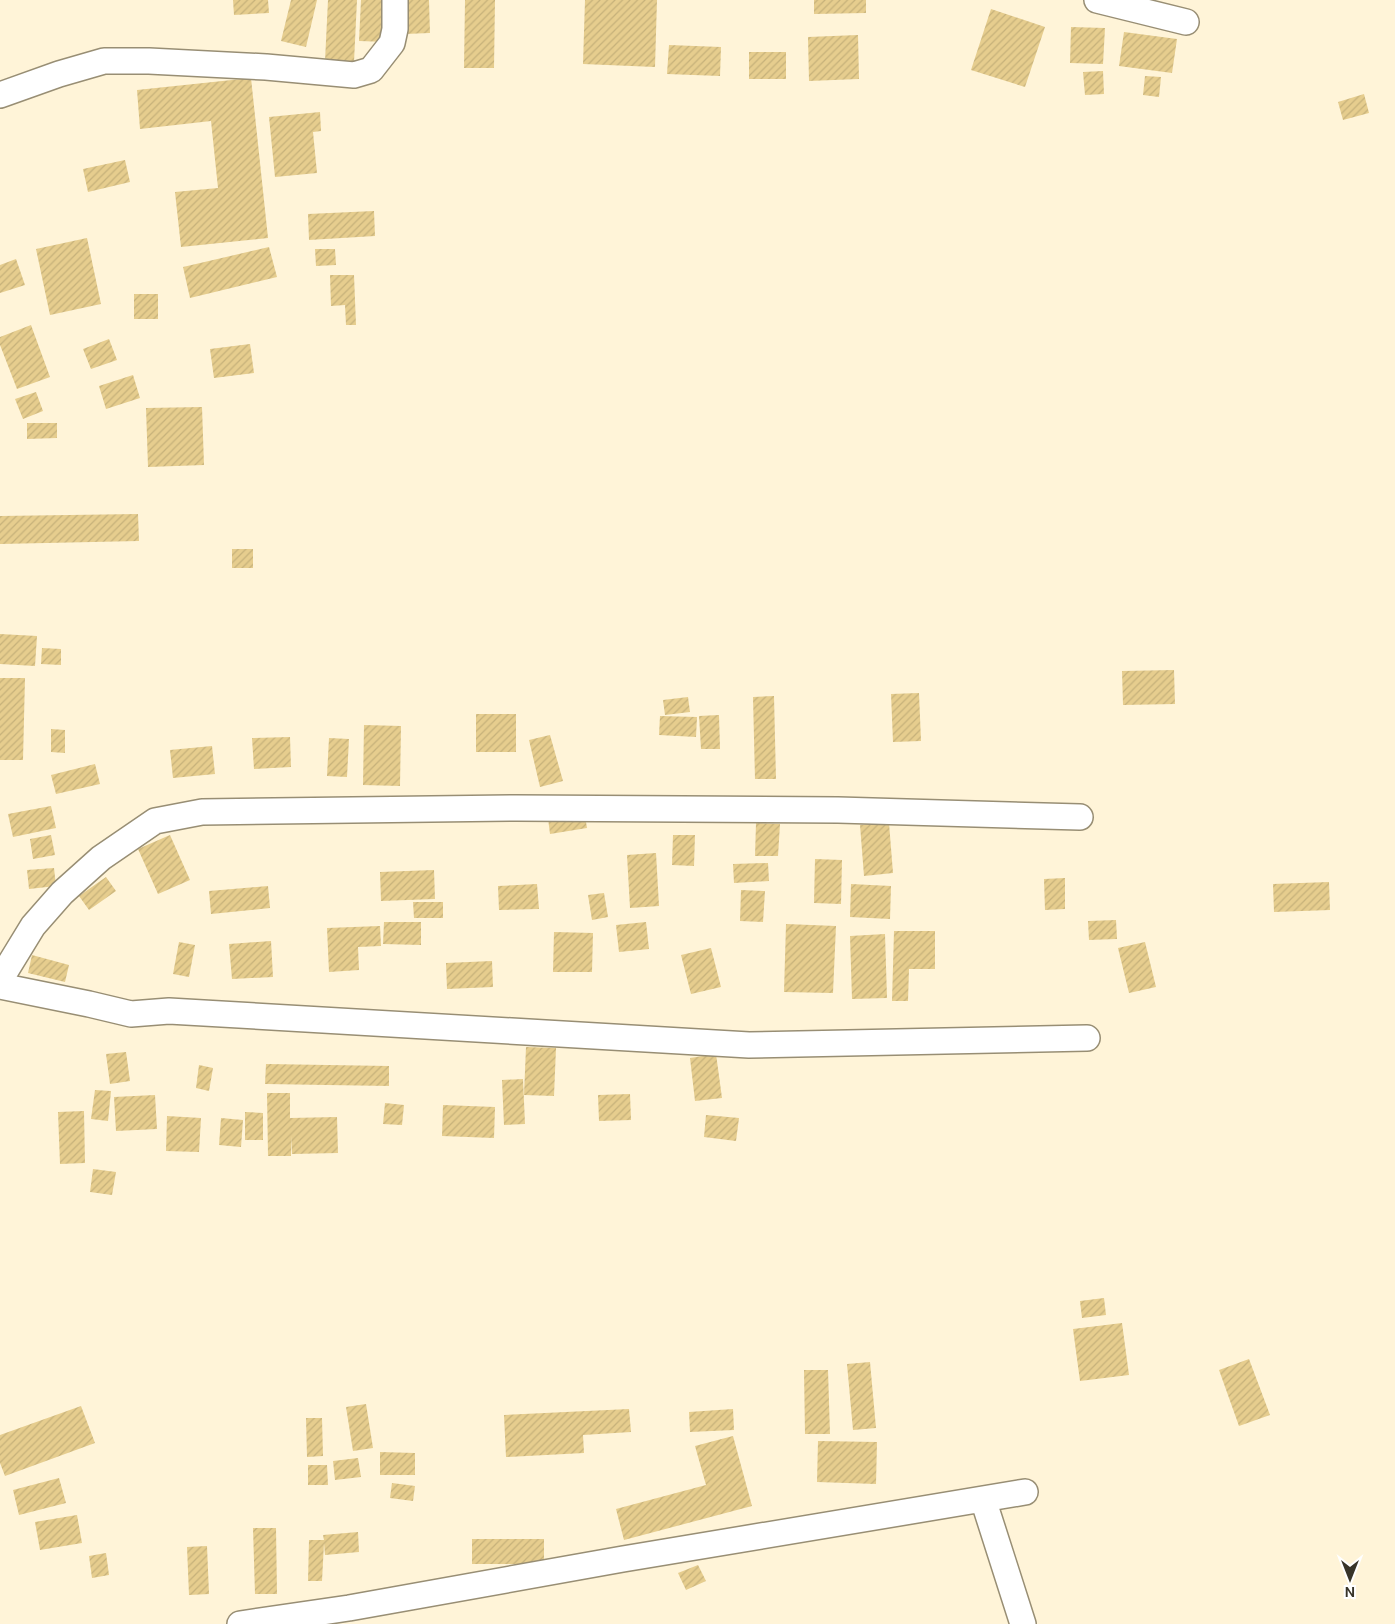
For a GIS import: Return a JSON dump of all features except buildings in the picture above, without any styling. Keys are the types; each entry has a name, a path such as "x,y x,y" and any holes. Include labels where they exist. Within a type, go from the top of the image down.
{"street":[{"path":"0,95 59,74 104,61 159,61 266,67 354,75 371,70 392,43 395,29 395,0"},
{"path":"1097,0 1186,22"},
{"path":"0,980 33,926 62,894 101,858 154,820 202,812 527,808 838,810 1080,817"},
{"path":"0,986 131,1014 169,1011 749,1045 1087,1038"},
{"path":"240,1624 349,1608 623,1559 1025,1492"},
{"path":"983,1499 1023,1624"}]}
